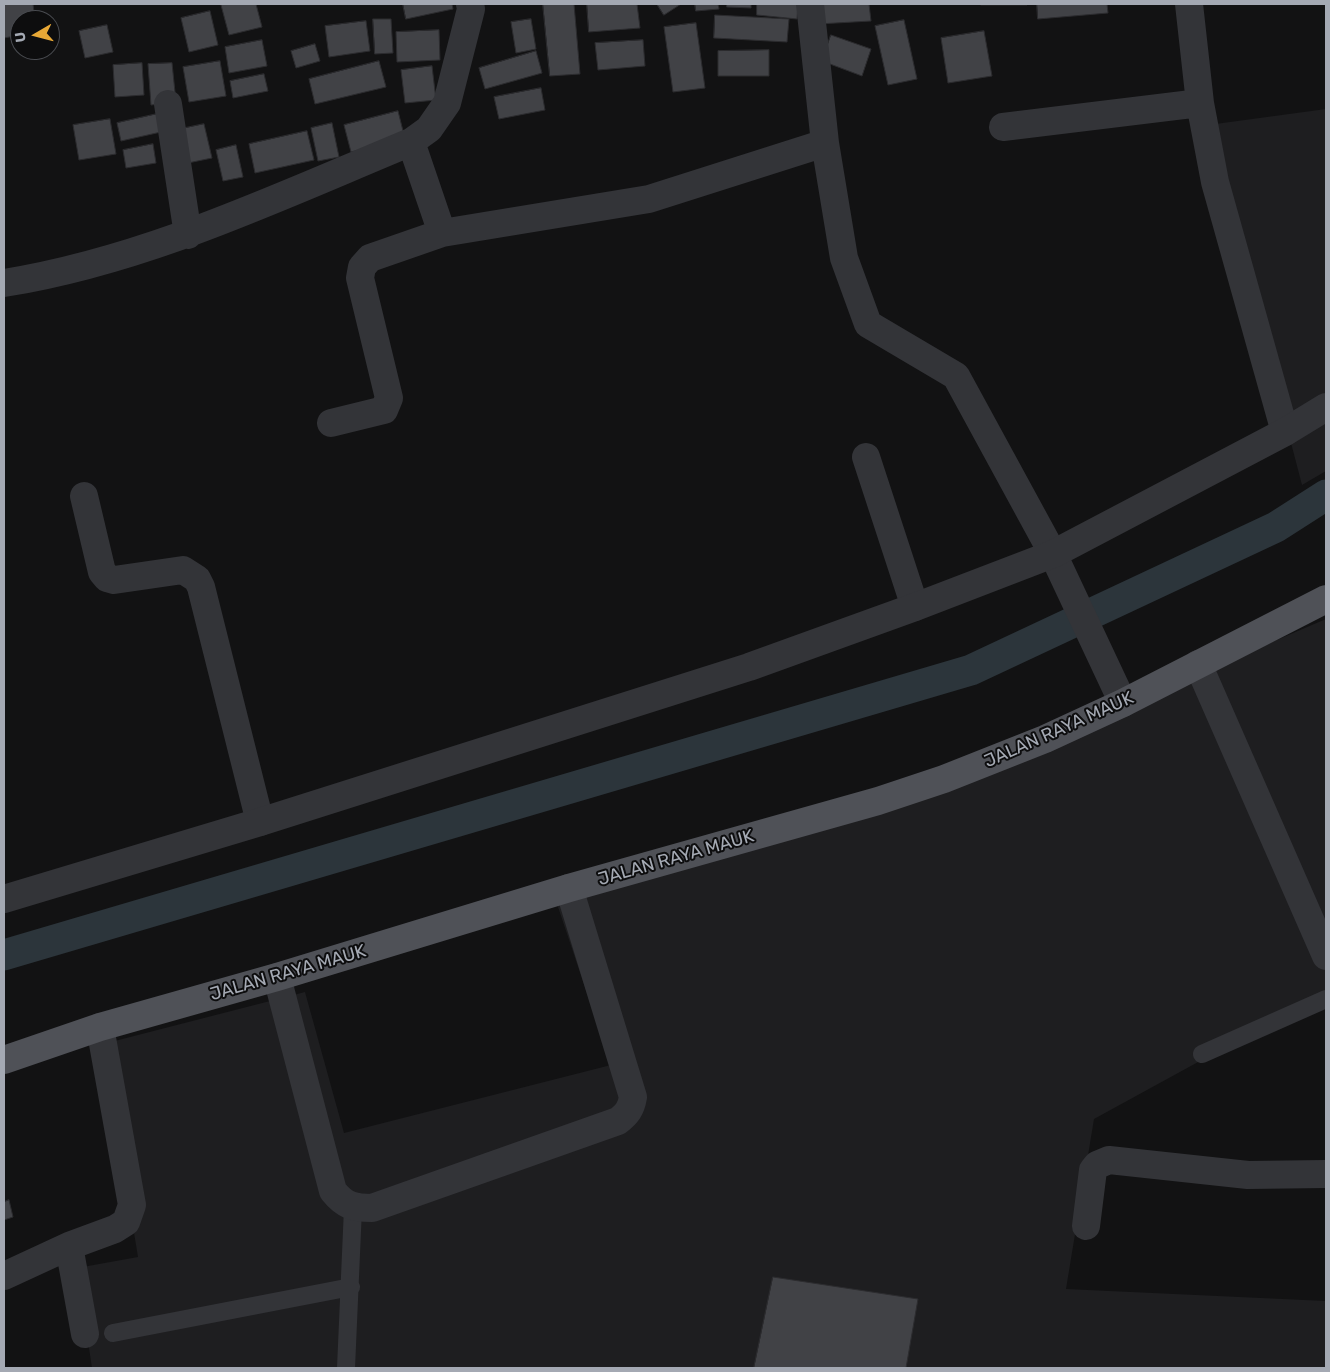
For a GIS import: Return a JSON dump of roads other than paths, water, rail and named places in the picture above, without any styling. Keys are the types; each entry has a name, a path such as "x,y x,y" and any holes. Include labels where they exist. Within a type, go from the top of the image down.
{"main road":[{"name":"JALAN RAYA MAUK","path":"4,1060 100,1027 277,977 569,888 878,801 944,780 1045,739 1118,692 1198,664 1326,599"}],"street":[{"path":"4,284 120,257 188,235 412,142 429,129 447,103 470,4"},
{"path":"810,4 825,143 844,258 868,324 956,376 1056,561 1118,692"},
{"path":"1189,4 1200,103 1215,182 1285,432"},
{"path":"1003,127 1200,103"},
{"path":"168,104 188,235"},
{"path":"412,142 442,233"},
{"path":"331,423 384,410 388,403 389,398 360,278 362,267 370,258 442,233 649,198 825,143"},
{"path":"4,899 260,822 749,667 915,608 1056,561 1326,407"},
{"path":"866,457 915,608"},
{"path":"84,496 102,572 107,578 114,580 183,570 197,579 201,588 260,822"},
{"path":"1198,664 1326,956"},
{"path":"277,977 333,1191 341,1201 352,1208 372,1208 618,1121 626,1115 633,1097 569,888"},
{"path":"4,1276 68,1246 115,1229 126,1222 132,1205 100,1027"},
{"path":"1086,1226 1093,1170 1097,1165 1108,1160 1248,1175 1326,1174"},
{"path":"68,1246 85,1334"}],"lane":[{"path":"1202,1054 1326,999"},
{"path":"346,1368 351,1288 352,1208"},
{"path":"113,1333 351,1288"}],"waterway":[{"path":"4,955 971,670 1276,527 1326,495"}]}
